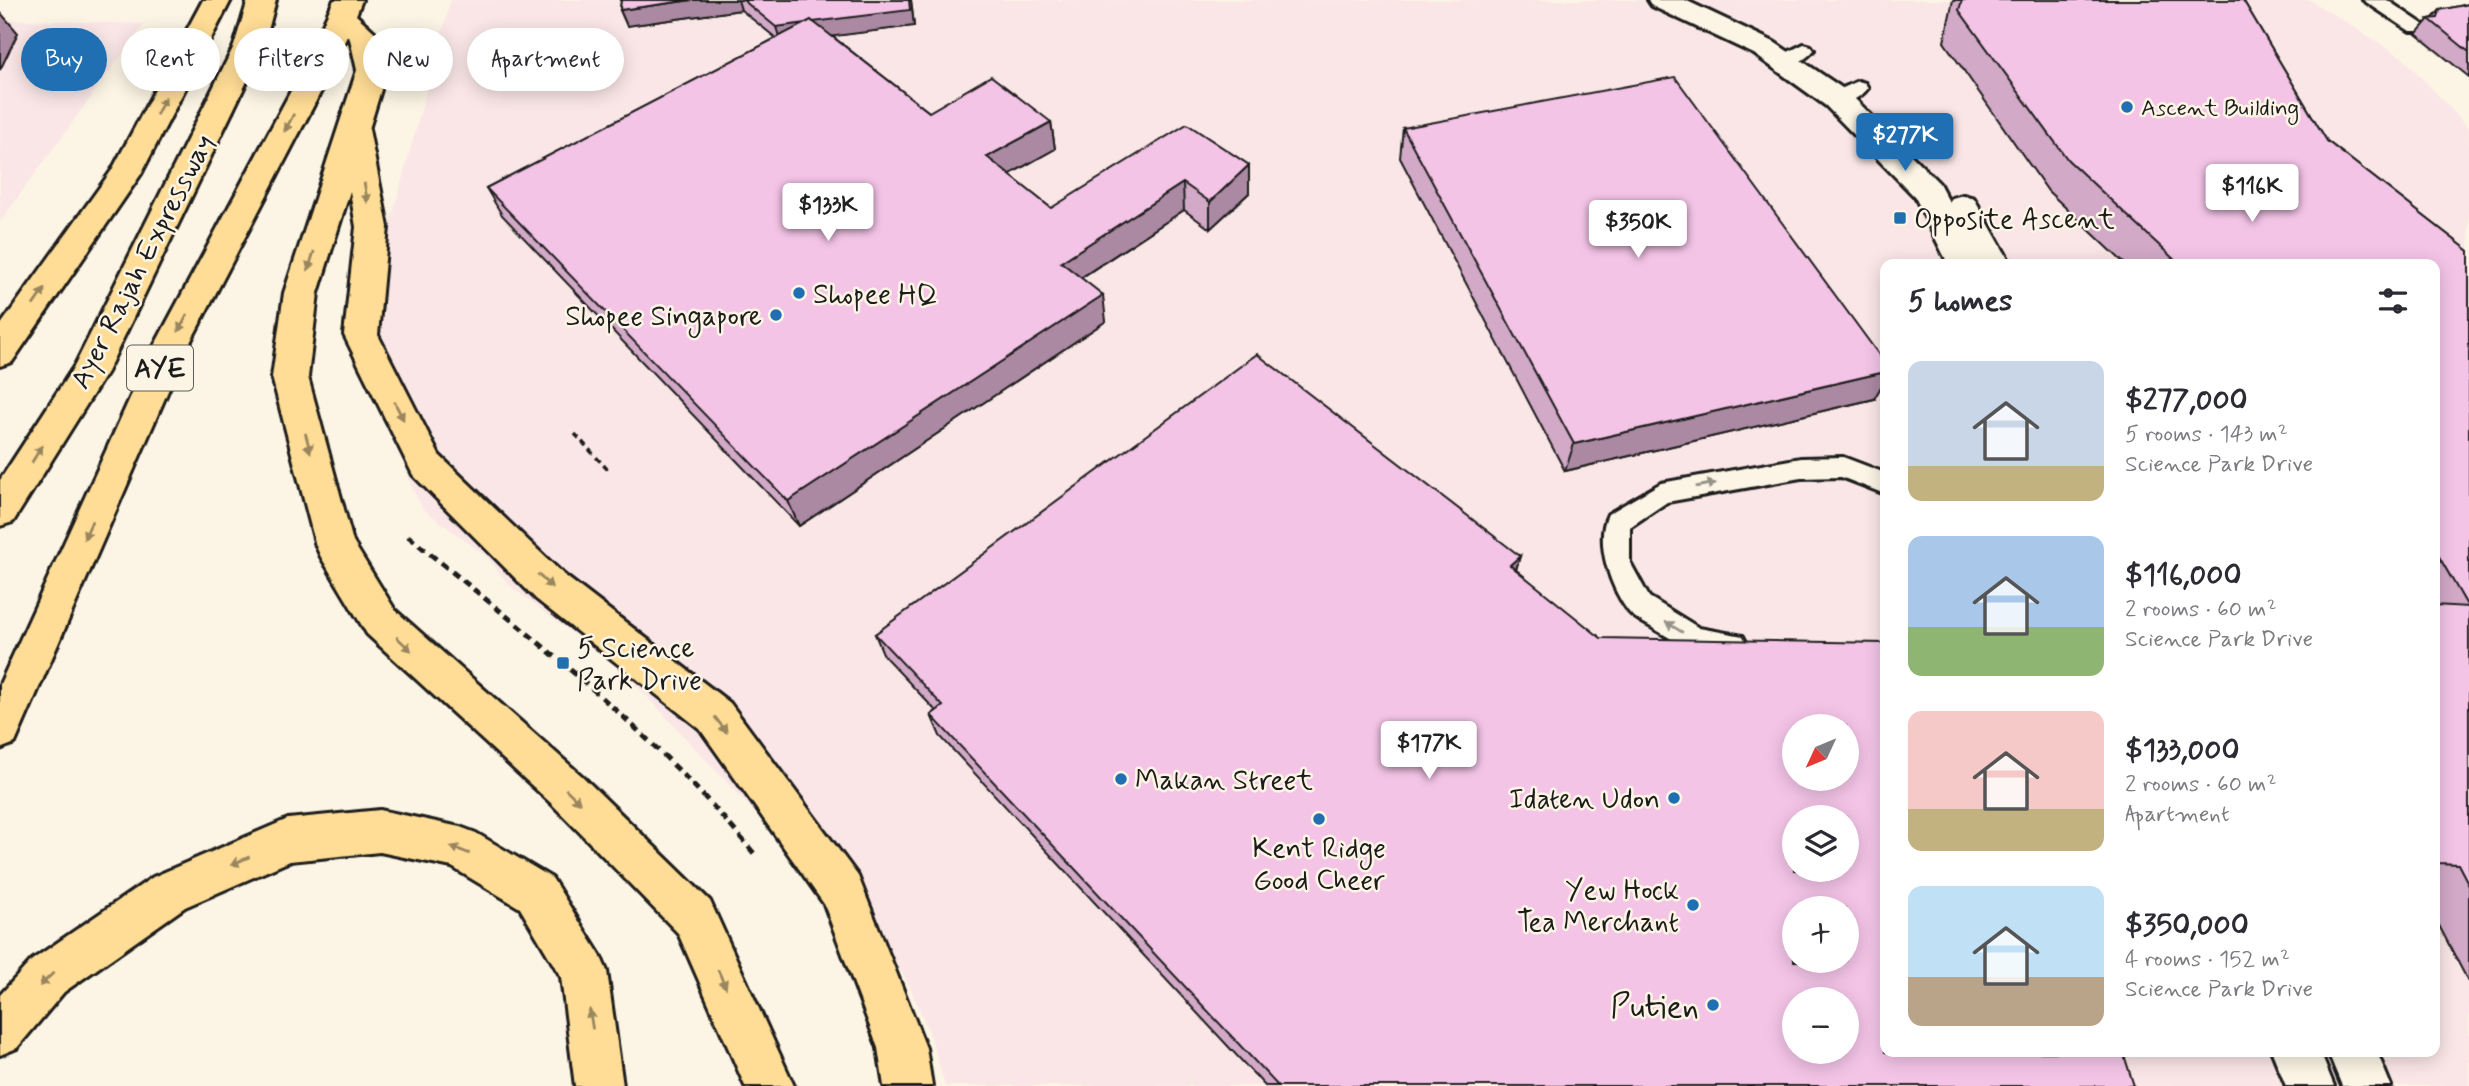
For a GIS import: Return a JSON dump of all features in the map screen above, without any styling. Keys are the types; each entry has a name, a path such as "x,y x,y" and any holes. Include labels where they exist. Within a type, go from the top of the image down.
{"highway":[{"path":"0,353 125,174 217,0"},
{"name":"Ayer Rajah Expressway","path":"0,512 89,372 249,46 262,0"},
{"path":"345,9 364,35 372,71 301,293 290,377 335,546 381,622 567,790 694,916 771,1086"},
{"name":"AYE","path":"0,730 167,354 316,74 345,9"},
{"path":"354,126 372,227 361,335 426,465 550,587 715,716 842,891 902,1048 908,1086"},
{"path":"0,1031 48,976 169,892 288,840 380,831 460,848 536,893 583,971 599,1086"}],"main road":[{"path":"1662,0 1795,55"},
{"path":"1710,0 1795,55 1907,135 1950,185 1992,259"},
{"path":"1847,93 1928,191 1962,259"},
{"path":"2298,1057 2311,1086"},
{"path":"2354,1057 2367,1086"}],"lane":[{"path":"2373,0 2417,27"},
{"path":"1755,646 1694,639 1639,605 1617,563 1617,522 1661,494 1801,468 1843,467 1880,482"}],"path":[{"path":"575,434 608,470"},
{"path":"408,536 617,706 724,813 762,864"}],"shaded area":[{"path":"451,0 2310,0 2402,57 2469,128 2469,1086 945,1086 930,1034 908,983 872,924 813,863 772,831 627,675 509,585 487,557 423,509 403,460 408,454 389,431 375,397 373,299 386,239 426,91 453,91 453,28 443,28"},
{"path":"0,19 144,24 141,28 121,28 121,56 107,75 107,28 21,28 21,91 95,91 0,222"}],"building":[{"path":"621,0 692,0 620,10"},
{"path":"743,0 909,0 910,10 813,22 811,20 776,27"},
{"name":"Ascent Building","path":"1962,0 2243,0 2327,141 2469,251 2469,885 2458,864 2440,863 2440,605 2468,607 2440,558 2440,259 2174,259 2068,160 1959,10"},
{"path":"2469,4 2469,52 2429,19 2438,18 2440,10"},
{"name":"Shopee HQ","path":"811,20 929,112 991,76 1051,122 987,157 1051,208 1187,124 1249,165 1210,202 1183,183 1061,262 1103,295 788,501 486,188"},
{"path":"1675,77 1880,356 1880,373 1574,444 1403,128"},
{"path":"1257,354 1520,556 1510,565 1601,638 1880,643 1880,1057 2125,1057 2134,1086 1278,1086 931,715 943,706 875,634"}],"place":[{"name":"Ascent Building","path":"2127,107"},
{"name":"Opposite Ascent","path":"1900,218"},
{"name":"Shopee HQ","path":"799,293"},
{"name":"Shopee Singapore","path":"776,315"},
{"name":"5 Science Park Drive","path":"563,663"},
{"name":"Makan Street","path":"1121,779"},
{"name":"Idaten Udon","path":"1674,798"},
{"name":"Kent Ridge Good Cheer","path":"1319,819"},
{"name":"Yew Hock Tea Merchant","path":"1693,905"},
{"name":"Putien","path":"1713,1005"}]}
